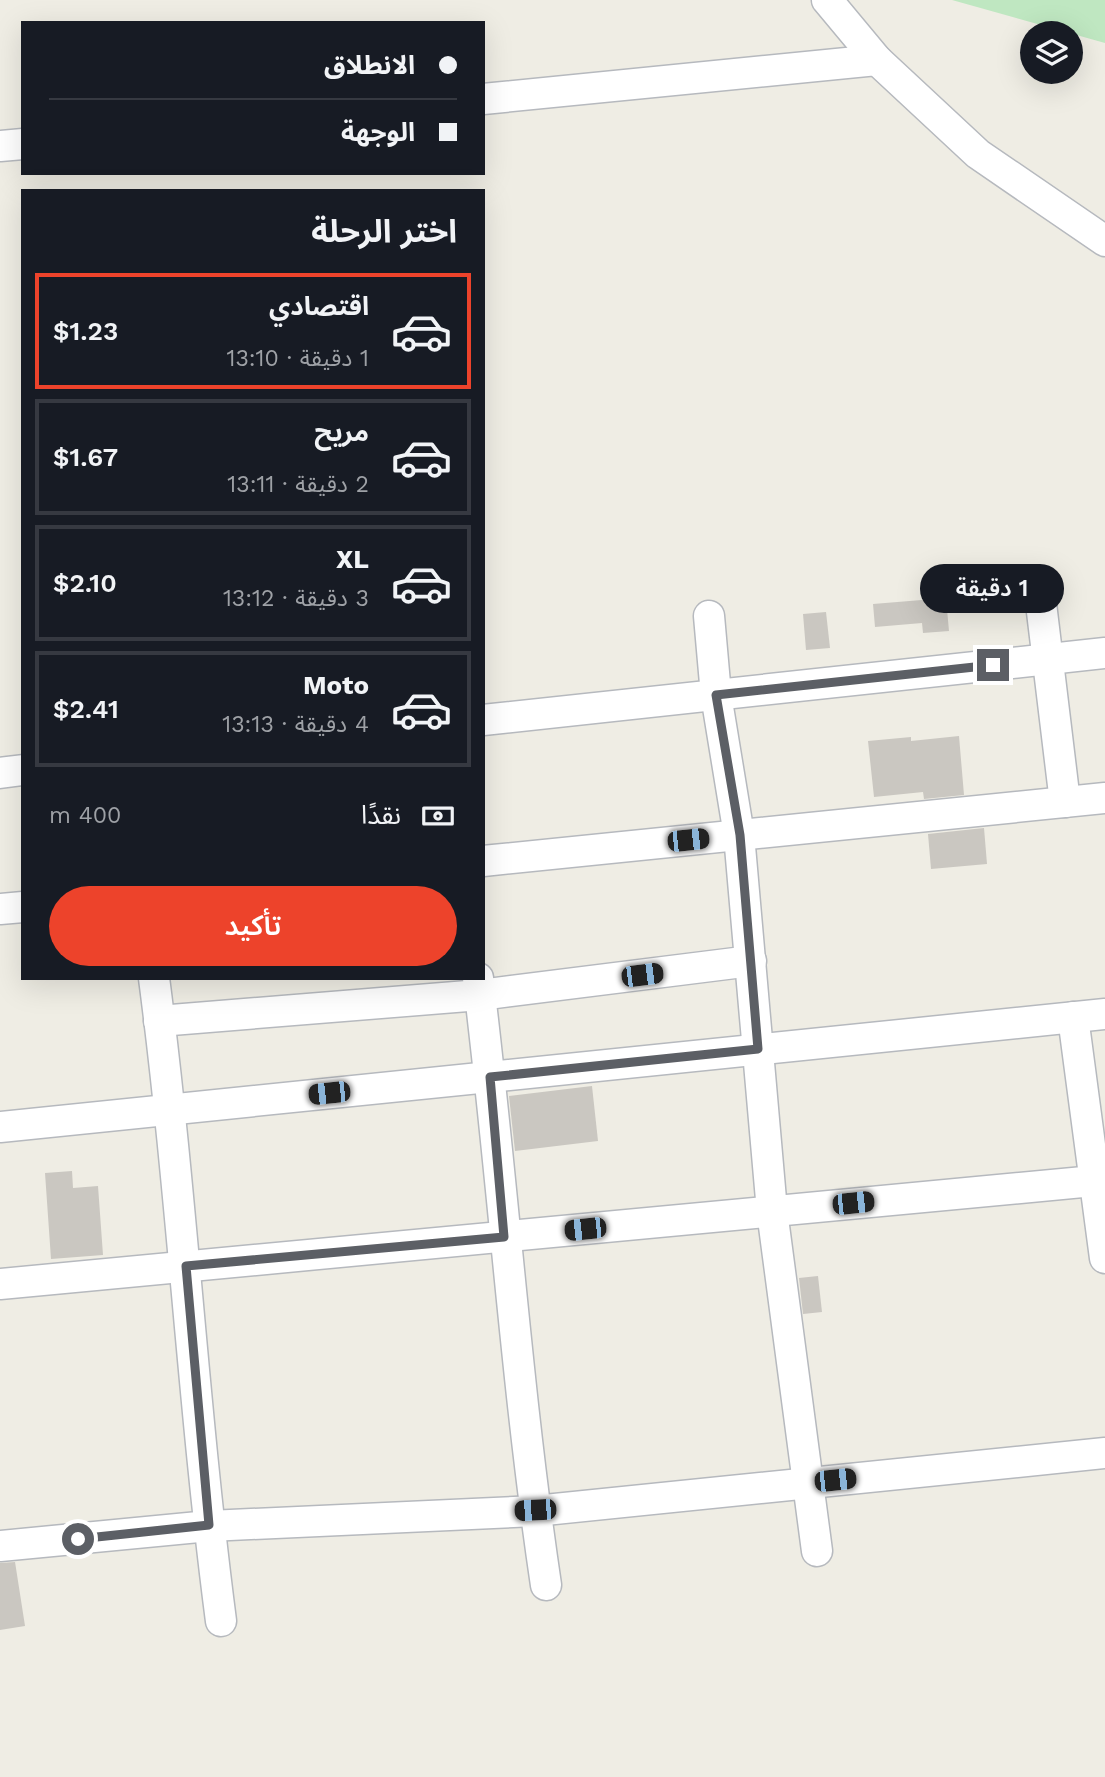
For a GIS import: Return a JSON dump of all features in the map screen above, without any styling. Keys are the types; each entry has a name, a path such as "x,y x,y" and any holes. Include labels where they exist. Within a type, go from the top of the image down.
{"street":[{"path":"827,0 877,60 978,154 1105,241"},
{"path":"485,99 877,60"},
{"path":"0,146 21,144"},
{"path":"1039,587 1065,802"},
{"path":"709,616 716,695 740,835 772,1211 817,1551"},
{"path":"485,720 1105,653"},
{"path":"0,773 21,770"},
{"path":"485,861 1105,798"},
{"path":"0,909 21,907"},
{"path":"159,1021 751,961"},
{"path":"154,980 221,1621"},
{"path":"479,987 504,1237 546,1585"},
{"path":"0,1127 1105,1014"},
{"path":"1073,1017 1100,1180 1105,1258"},
{"path":"0,1284 1100,1180"},
{"path":"0,1546 209,1525 535,1510 1105,1453"}],"green space":[{"path":"952,0 1105,0 1105,43 1083,37 1083,21 1027,21"}],"building":[{"path":"946,598 949,631 923,633 922,623 875,627 873,604"},
{"path":"826,612 830,648 806,650 803,614"},
{"path":"959,736 964,795 924,799 923,792 874,797 868,741 911,737 911,741"},
{"path":"984,828 987,864 931,869 928,834"},
{"path":"592,1086 598,1141 515,1151 509,1096"},
{"path":"72,1171 73,1188 98,1186 103,1255 51,1259 45,1173"},
{"path":"818,1276 822,1312 803,1314 799,1278"},
{"path":"15,1562 25,1626 0,1630 0,1563"}],"route":[{"path":"78,1539 209,1525 186,1266 504,1237 490,1077 758,1049 740,835 716,695 993,665"}]}
